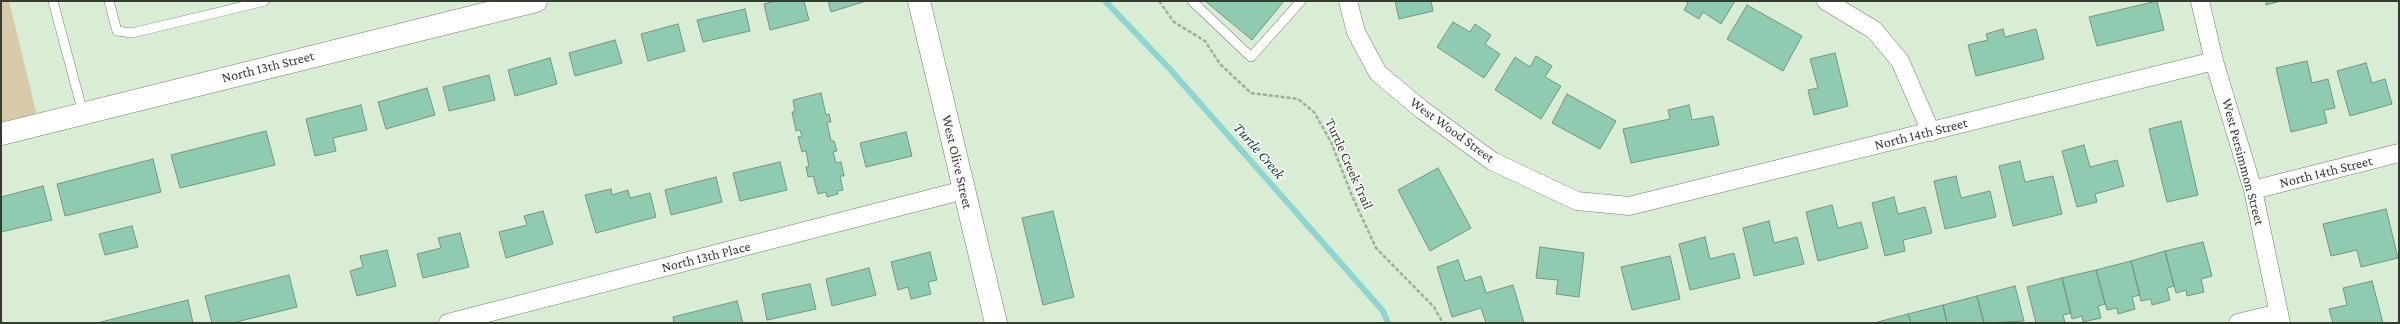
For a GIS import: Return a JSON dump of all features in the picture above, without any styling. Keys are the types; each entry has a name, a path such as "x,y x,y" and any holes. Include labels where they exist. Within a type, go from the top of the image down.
{"main road":[{"name":"North 13th Street","path":"1,134 536,1"},
{"name":"West Olive Street","path":"919,1 996,323"}],"street":[{"name":"West Wood Street","path":"1348,1 1356,32 1378,73 1492,161 1577,201 1629,206"},
{"path":"1826,1 1874,30 1900,61 1931,132"},
{"name":"West Persimmon Street","path":"2200,1 2214,62 2253,190 2280,318"},
{"name":"North 14th Street","path":"1629,206 2214,62"},
{"name":"North 14th Street","path":"2253,190 2399,154"},
{"name":"North 13th Place","path":"448,323 964,190"},
{"path":"2238,323 2280,318"}],"lane":[{"path":"53,1 83,113"},
{"path":"109,1 117,31 132,33 265,1"},
{"path":"1192,1 1250,57 1301,1"}],"path":[{"name":"Turtle Creek Trail","path":"1159,1 1174,22 1205,41 1220,64 1251,93 1298,99 1314,112 1331,142 1352,196 1376,248 1434,307 1443,323"}],"shaded area":[{"path":"1,1 9,1 39,124 1,133"}],"building":[{"path":"776,1 804,1 809,20 770,30 764,4"},
{"path":"828,1 866,1 831,12"},
{"path":"1205,1 1284,1 1252,40"},
{"path":"1395,1 1431,1 1433,11 1399,19"},
{"path":"1685,1 1735,1 1721,24 1703,12 1699,19 1684,10 1688,3"},
{"path":"2157,1 2164,30 2097,46 2089,17"},
{"path":"2266,1 2281,1 2266,5"},
{"path":"1747,5 1802,36 1783,71 1727,39"},
{"path":"745,9 750,31 703,42 697,20"},
{"path":"1453,22 1470,32 1475,24 1491,35 1485,44 1500,54 1484,78 1437,47"},
{"path":"678,24 685,51 648,61 641,34"},
{"path":"2003,29 2005,37 2036,29 2044,59 1976,76 1968,45 1988,40 1986,34"},
{"path":"615,40 622,63 575,76 569,53"},
{"path":"1835,53 1848,106 1814,115 1808,90 1818,88 1810,59"},
{"path":"1536,56 1552,66 1545,77 1561,86 1541,119 1495,90 1515,57 1530,67"},
{"path":"550,58 557,84 515,96 508,70"},
{"path":"2307,61 2312,83 2328,79 2335,108 2324,110 2327,123 2291,132 2276,68"},
{"path":"2366,63 2372,83 2385,79 2392,104 2350,116 2337,71"},
{"path":"489,75 495,100 449,111 443,87"},
{"path":"427,88 435,115 386,129 378,102"},
{"path":"821,93 826,115 829,114 831,122 827,122 831,141 834,141 837,151 833,152 836,163 841,162 844,176 840,176 843,190 837,191 838,194 827,197 826,192 818,194 813,176 808,177 806,167 809,167 806,151 802,152 798,137 802,136 800,130 796,131 792,112 795,112 793,100"},
{"path":"1567,94 1616,121 1600,149 1552,123"},
{"path":"361,105 367,130 333,138 336,151 315,156 306,119"},
{"path":"1689,105 1692,120 1713,116 1719,145 1631,163 1623,129 1670,119 1668,110"},
{"path":"2181,121 2198,195 2167,202 2149,129"},
{"path":"266,131 275,165 180,188 171,155"},
{"path":"906,132 912,156 866,167 860,143"},
{"path":"2084,145 2090,167 2117,160 2124,186 2095,194 2097,202 2077,207 2062,151"},
{"path":"153,159 161,192 65,216 57,184"},
{"path":"2020,161 2025,182 2053,176 2062,214 2013,226 1999,166"},
{"path":"780,162 787,190 740,201 733,173"},
{"path":"1438,168 1471,228 1430,251 1398,190"},
{"path":"1956,176 1961,198 1990,191 1996,217 1945,229 1934,181"},
{"path":"716,177 722,202 671,215 665,190"},
{"path":"43,186 52,220 1,232 1,197"},
{"path":"611,189 612,195 628,190 630,198 650,193 656,217 596,233 585,195"},
{"path":"1894,197 1898,214 1925,207 1932,233 1903,240 1905,251 1885,256 1872,203"},
{"path":"1832,205 1838,228 1861,222 1868,248 1818,261 1806,212"},
{"path":"2386,209 2398,258 2361,267 2357,250 2331,256 2323,224"},
{"path":"543,211 553,244 506,258 499,232 527,225 524,216"},
{"path":"1053,211 1074,297 1043,305 1022,218"},
{"path":"1769,221 1774,243 1797,237 1804,264 1754,276 1743,228"},
{"path":"132,226 138,247 105,255 99,234"},
{"path":"460,233 469,267 423,278 417,254 441,248 438,238"},
{"path":"1705,237 1710,259 1734,253 1740,278 1690,290 1679,244"},
{"path":"2203,242 2212,276 2201,279 2204,292 2187,296 2186,290 2176,293 2165,251"},
{"path":"1540,247 1584,253 1579,297 1556,294 1558,280 1536,278"},
{"path":"387,250 396,286 357,296 350,271 363,267 360,256"},
{"path":"2165,251 2174,286 2167,288 2170,300 2152,305 2151,299 2141,301 2131,261"},
{"path":"930,252 937,280 928,282 931,294 911,299 908,287 898,290 891,262"},
{"path":"1670,256 1680,299 1632,310 1621,267"},
{"path":"1458,260 1465,281 1481,276 1486,293 1513,285 1524,323 1486,323 1481,308 1452,317 1437,267"},
{"path":"2131,261 2140,295 2132,297 2135,309 2118,314 2117,308 2107,310 2096,270"},
{"path":"869,268 876,295 832,306 826,279"},
{"path":"2096,270 2105,304 2098,306 2101,318 2083,322 2082,316 2072,319 2062,278"},
{"path":"289,275 297,307 232,323 212,323 205,296"},
{"path":"2062,278 2071,313 2063,315 2065,323 2036,323 2027,287"},
{"path":"2372,281 2383,323 2333,323 2329,309 2347,305 2343,288"},
{"path":"810,284 816,309 767,320 762,294"},
{"path":"2015,286 2024,321 1984,323 1977,296"},
{"path":"1977,296 1984,323 1947,323 1943,305"},
{"path":"188,300 193,323 97,323"},
{"path":"737,301 743,323 674,323 673,317"},
{"path":"1943,305 1947,323 1911,323 1908,314"},
{"path":"1908,314 1911,323 1874,323"}],"waterway":[{"name":"Turtle Creek","path":"1105,1 1168,67 1383,311 1388,323"}]}
